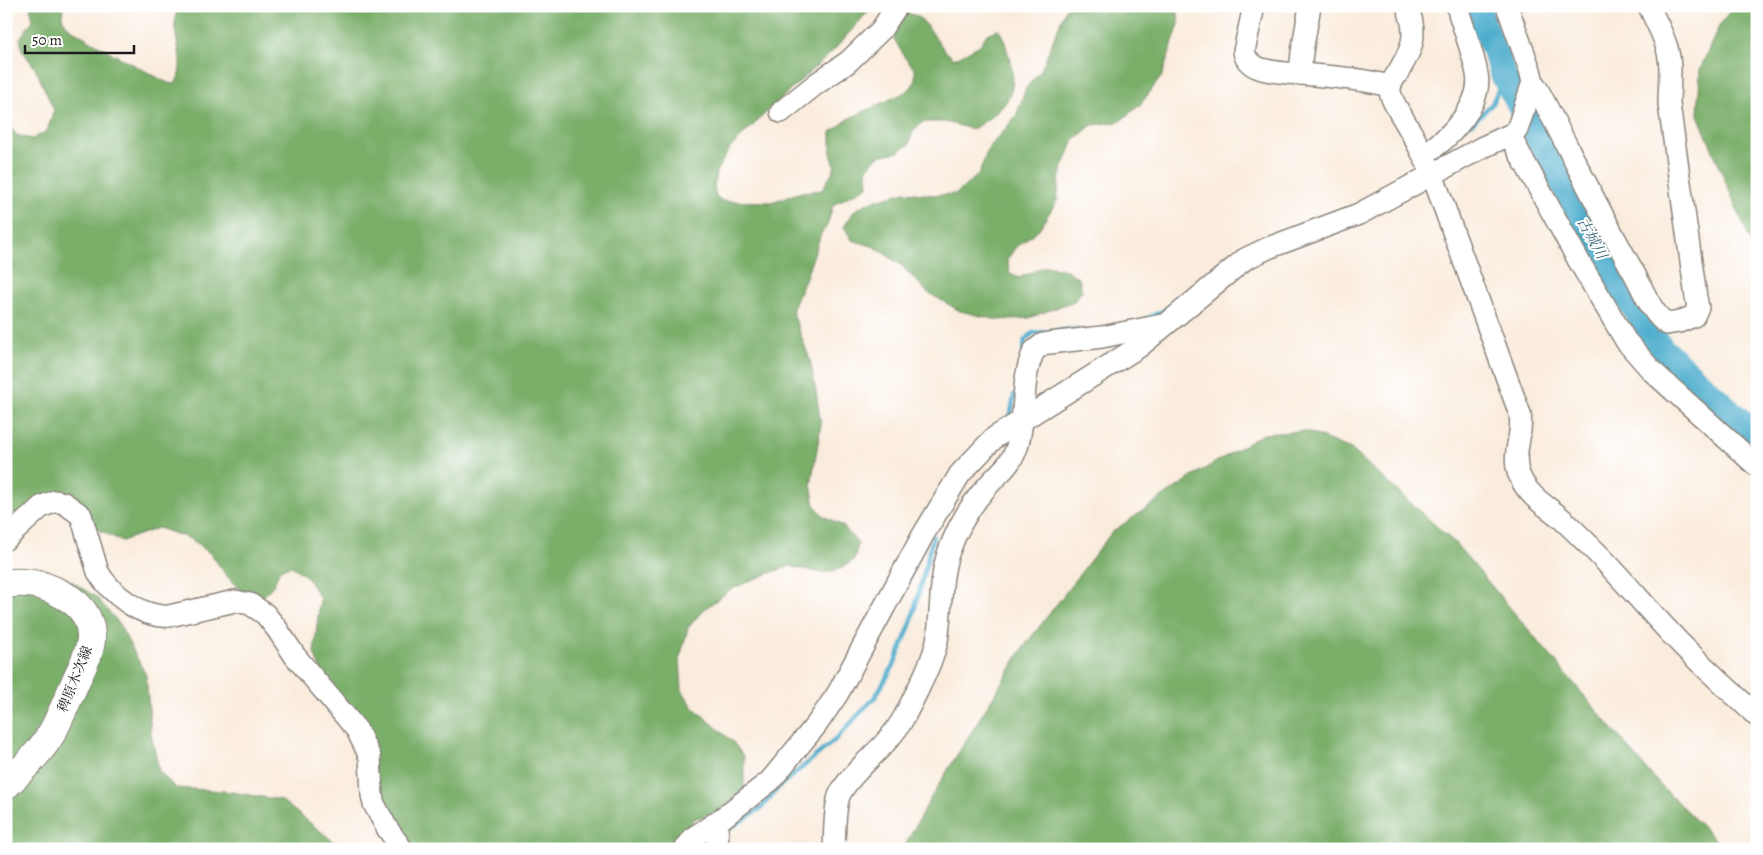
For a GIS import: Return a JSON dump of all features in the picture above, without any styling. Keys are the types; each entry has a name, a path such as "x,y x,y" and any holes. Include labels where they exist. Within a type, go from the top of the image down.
{"main road":[{"name":"稗原木次線","path":"6,584 35,583 67,597 80,607 88,620 91,636 87,656 55,729 28,765 6,785"}],"street":[{"path":"781,112 816,84 848,62 881,30 897,6"},
{"path":"1254,6 1244,51 1245,58 1259,68 1345,78 1390,86"},
{"path":"1300,74 1310,6"},
{"path":"1407,6 1414,30 1413,42 1410,52 1390,86 1390,91 1394,103 1427,163 1520,414 1521,433 1515,455 1516,465 1525,487 1600,557 1678,641 1757,716"},
{"path":"685,849 694,837 770,782 817,724 838,693 923,536 960,474 994,438 1140,346 1246,259 1268,248 1359,214 1427,163 1468,111 1476,94 1477,74 1457,6"},
{"path":"1427,163 1489,144 1514,133 1532,85 1530,70 1507,6"},
{"path":"1532,85 1538,90 1654,310 1667,324 1694,316 1698,307 1670,104 1669,56 1666,43 1649,6"},
{"path":"1514,133 1592,285 1626,341 1652,371 1757,466"},
{"path":"834,849 839,796 845,785 889,739 903,719 931,659 936,643 949,551 978,498 1014,457 1015,425 1034,350 1049,343 1102,337 1170,323"},
{"path":"6,539 41,506 55,501 64,503 81,516 98,572 102,579 110,588 138,609 159,617 243,601 258,609 277,628 295,656 357,730 370,757 374,804 387,828 402,849"},
{"path":"717,822 718,849"}],"green space":[{"path":"30,6 63,6 62,18 69,28 168,83 175,84 180,70 180,56 175,26 177,6 873,6 833,51 730,148 716,172 714,188 716,196 722,201 771,202 802,192 822,190 835,167 831,153 831,132 850,118 908,91 915,82 915,70 894,39 892,21 901,15 909,14 922,20 954,59 980,45 987,34 998,29 1006,46 1013,82 1011,92 1001,108 973,129 945,122 923,122 913,131 909,144 898,152 878,156 867,169 868,186 833,205 827,226 821,234 792,311 810,360 821,425 811,485 815,506 824,516 843,526 858,544 854,560 839,569 823,573 789,566 730,590 703,610 688,628 680,658 682,690 693,707 733,742 744,757 744,789 720,811 694,819 685,829 677,849 407,849 326,683 314,653 320,598 306,576 291,566 280,569 274,584 263,597 245,596 226,575 211,554 191,539 158,528 122,541 95,528 73,503 6,531 6,120 16,135 32,139 47,131 54,110 35,68 22,50 20,38 33,20"},
{"path":"1067,6 1177,6 1179,24 1162,76 1140,105 1119,122 1092,125 1074,140 1060,175 1057,201 1039,229 1015,248 1007,260 1010,274 1019,278 1046,266 1067,270 1079,279 1082,291 1074,301 1029,318 998,320 960,311 927,292 901,265 875,247 852,240 844,227 855,210 869,202 905,192 933,195 956,194 979,174 988,149 1016,116 1026,88 1041,70"},
{"path":"1733,6 1757,6 1757,257 1698,115 1700,70 1718,28"},
{"path":"1305,431 1351,449 1456,544 1660,785 1725,849 903,849 930,799 1023,648 1112,532 1196,474 1263,434"},
{"path":"35,566 63,576 96,597 118,622 146,675 151,733 159,771 176,788 225,791 281,800 343,849 6,849 6,596"}],"waterway":[{"name":"古城川","path":"1477,6 1504,76 1616,282 1662,349 1757,436"},
{"path":"1471,124 1492,104 1504,76"},
{"path":"1394,184 1422,164"},
{"path":"1148,318 1173,306"},
{"path":"1023,353 1025,340 1033,333 1077,329"},
{"path":"1010,419 1014,395"},
{"path":"724,832 761,808 781,785 835,740 875,697 894,665 911,623 933,537"},
{"path":"703,849 712,842"}]}
